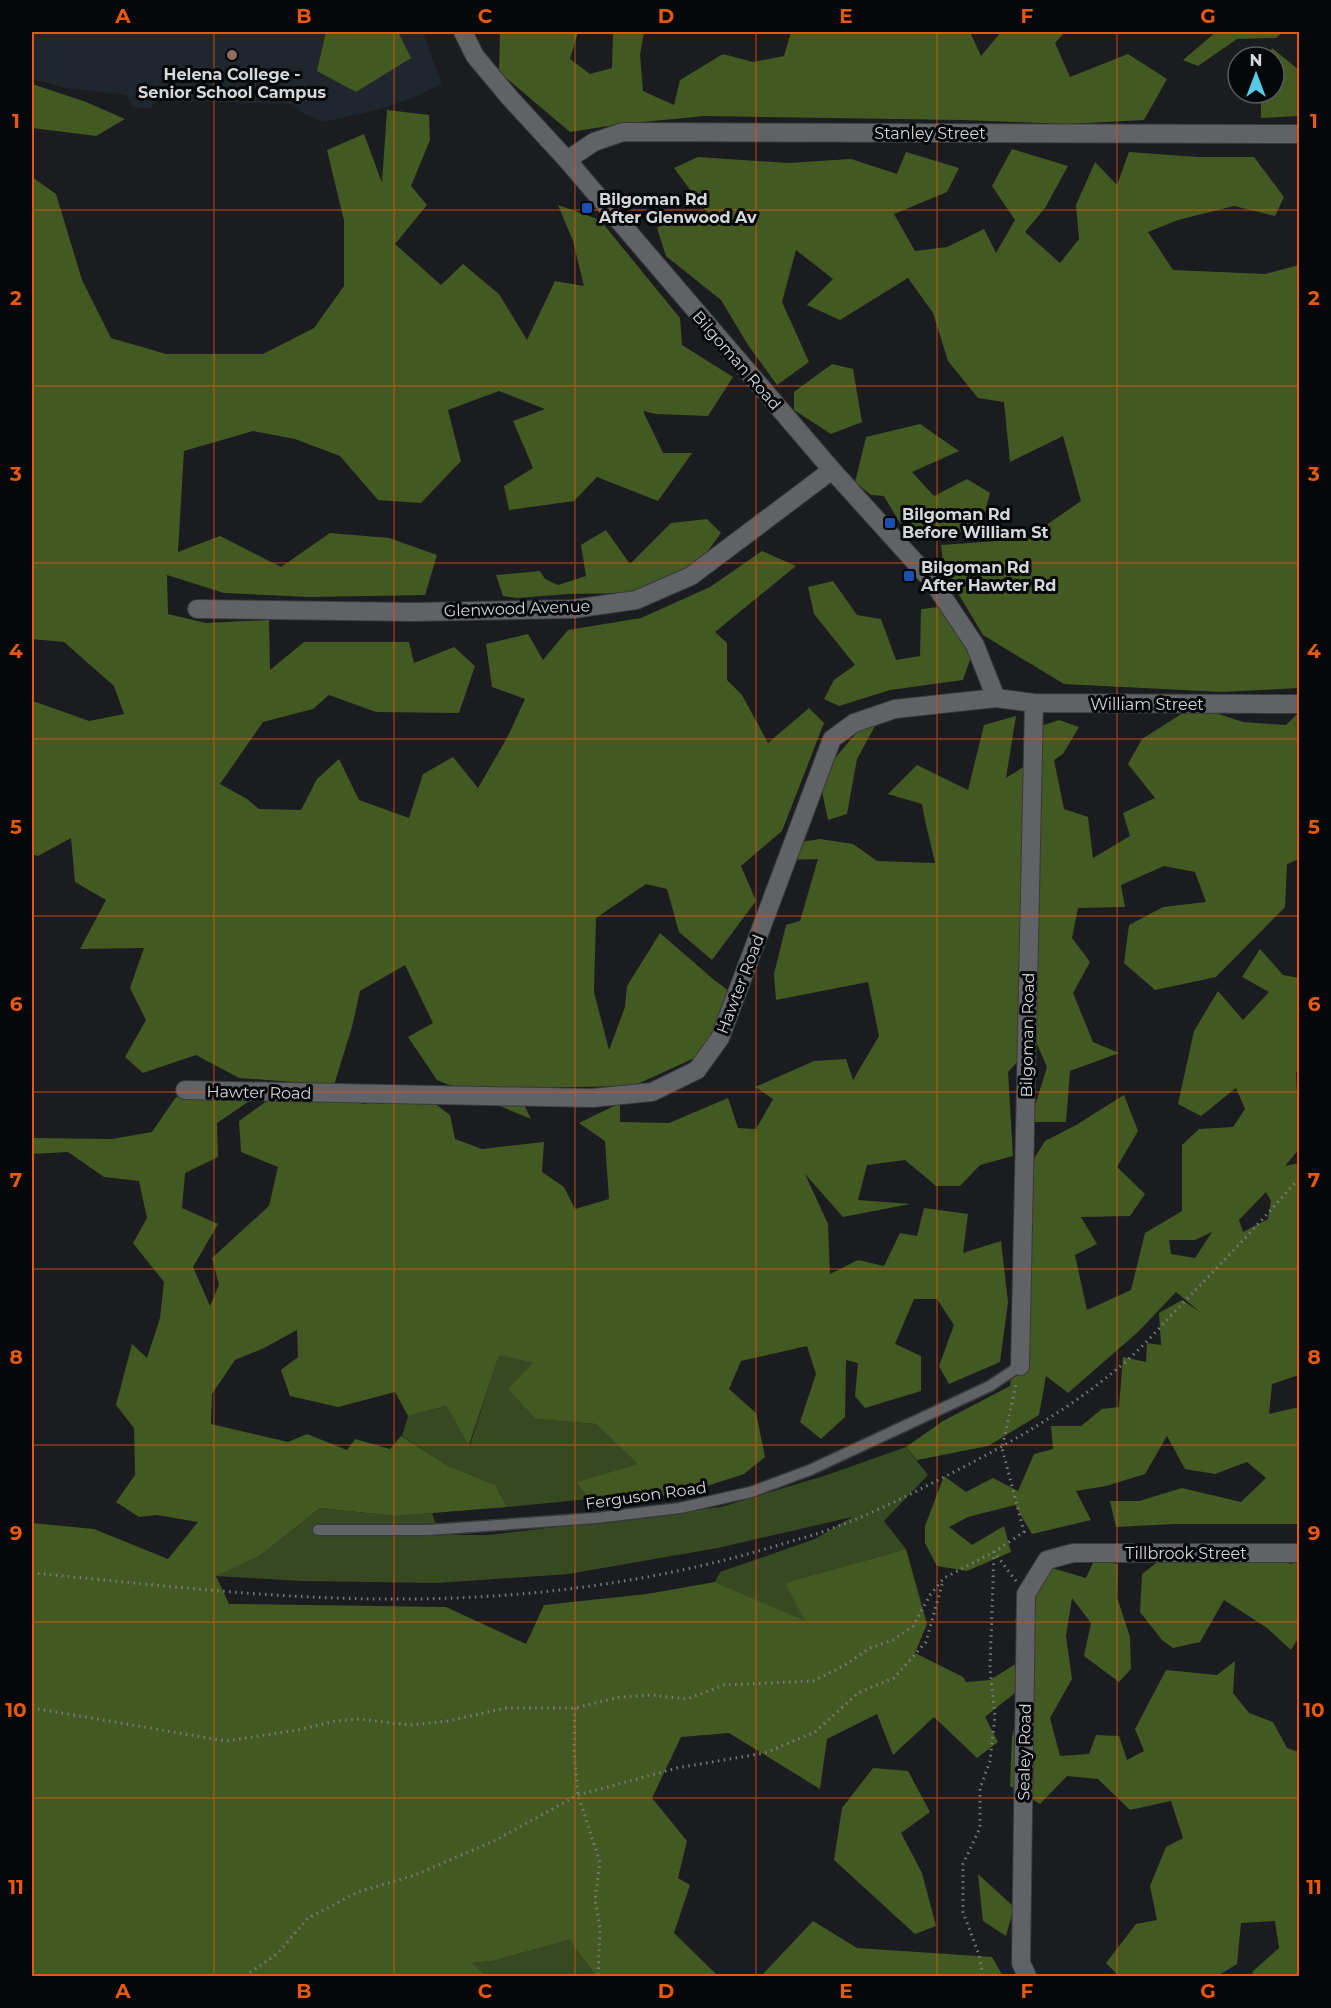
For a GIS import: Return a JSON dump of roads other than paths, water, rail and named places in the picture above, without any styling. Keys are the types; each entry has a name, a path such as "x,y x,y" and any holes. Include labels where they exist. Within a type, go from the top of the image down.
{"street":[{"name":"Bilgoman Road","path":"463,32 475,56 510,98 567,160 832,470 933,582 975,645 996,698"},
{"name":"Stanley Street","path":"567,160 594,142 623,132 1299,134"},
{"name":"Glenwood Avenue","path":"197,609 401,612 561,609 636,600 691,576 832,470"},
{"name":"William Street","path":"996,698 1034,704 1299,704"},
{"name":"Hawter Road","path":"185,1090 592,1098 652,1092 697,1070 720,1038 832,739 854,723 895,709 996,698"},
{"name":"Bilgoman Road","path":"1020,1366 1034,704"},
{"name":"Tillbrook Street","path":"1026,1594 1047,1560 1073,1553 1299,1553"},
{"name":"Sealey Road","path":"1026,1594 1021,1963 1027,1977"}],"lane":[{"name":"Ferguson Road","path":"318,1530 428,1530 596,1518 680,1508 751,1492 810,1470 990,1386 1020,1366"}],"place":[{"name":"Helena College - Senior School Campus","path":"232,55"},
{"name":"Bilgoman Rd After Glenwood Av","path":"587,208"},
{"name":"Bilgoman Rd Before William St","path":"890,523"},
{"name":"Bilgoman Rd After Hawter Rd","path":"909,576"}]}
